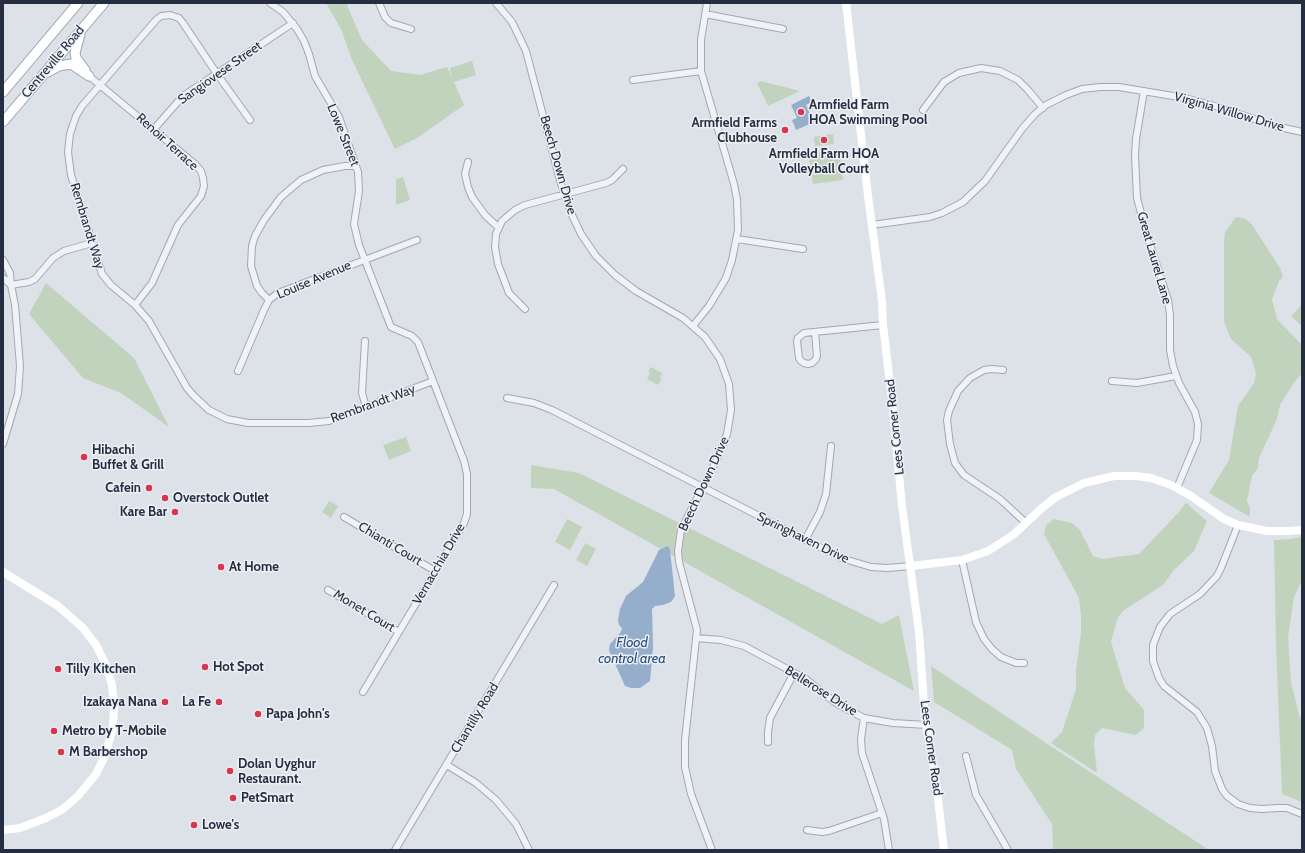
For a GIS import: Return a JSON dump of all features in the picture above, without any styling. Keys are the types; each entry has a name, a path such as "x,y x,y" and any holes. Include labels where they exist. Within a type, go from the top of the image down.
{"main road":[{"name":"Centreville Road","path":"3,92 78,3"},
{"name":"Centreville Road","path":"3,122 104,3"},
{"path":"82,28 75,53 79,63 89,76"},
{"path":"40,78 53,69 65,64 75,66 89,76"}],"street":[{"name":"Lowe Street","path":"270,3 283,12 293,23 304,41 315,76 339,117 356,166 359,181 354,224 359,245 390,327"},
{"path":"379,3 385,17 391,23 411,29"},
{"name":"Beech Down Drive","path":"496,3 512,22 526,51 565,194 572,215 581,234 596,256 625,283 683,318 705,337 720,359 728,380 732,401 731,418 725,442 681,530 678,551 679,562 696,626 685,740 685,760 691,794 712,850"},
{"path":"692,326 709,306 721,286 731,264 737,239 738,217 734,184 701,70 701,40 708,3"},
{"name":"Lees Corner Road","path":"846,3 882,301 902,506 919,632 920,663 927,725 935,774 944,850"},
{"path":"705,14 783,29"},
{"name":"Rembrandt Way","path":"250,120 183,23 175,16 161,16 156,20 82,106 76,116 70,134 68,152 71,175 102,274 111,286 135,305 149,321 187,388 202,404 217,414 237,422 309,423 330,421 433,382"},
{"name":"Sangiovese Street","path":"154,130 182,96 293,23"},
{"path":"922,110 944,82 959,73 981,68 1000,71 1018,80 1043,108"},
{"path":"633,80 701,70"},
{"name":"Renoir Terrace","path":"89,76 198,167 202,174 204,186 201,196 175,231 152,283 135,305"},
{"name":"Virginia Willow Drive","path":"872,225 930,217 963,202 985,181 1022,129 1043,108 1066,95 1091,88 1118,87 1205,103 1275,126 1302,132"},
{"name":"Great Laurel Lane","path":"1144,91 1135,155 1137,198 1146,232 1168,300 1170,315 1170,350 1176,376 1195,412 1199,429 1196,445 1177,488"},
{"path":"468,162 465,174 472,197 485,215 498,227"},
{"path":"270,300 262,293 258,286 251,266 252,246 255,236 264,220 281,197 301,180 323,170 345,166 356,166"},
{"path":"525,310 509,293 498,264 495,247 498,227 507,216 520,207 606,183 612,180 623,169"},
{"path":"737,239 803,249"},
{"name":"Louise Avenue","path":"238,371 264,310 270,300 278,293 417,240"},
{"path":"11,285 29,282 38,276 53,258 64,251 92,243"},
{"path":"3,260 10,273 17,318 19,377 18,394 3,444"},
{"path":"3,278 11,285"},
{"path":"815,332 816,359 812,363 804,363 799,358 797,341 798,338 804,333 884,325"},
{"name":"Vernacchia Drive","path":"363,692 466,518 467,474 464,461 418,342 412,336 390,327"},
{"path":"364,341 362,393 366,407"},
{"path":"1002,370 984,370 970,378 958,391 949,411 948,425 950,444 955,463 964,474 995,496 1026,523"},
{"path":"1112,381 1137,383 1176,376"},
{"name":"Springhaven Drive","path":"507,398 534,403 552,410 834,555 856,564 871,567 887,568 962,560 988,551 1013,535 1056,497 1069,489 1090,481 1114,476 1136,476 1158,480 1177,488 1224,519 1238,525 1267,531 1288,532 1302,530"},
{"path":"805,540 820,512 826,494 831,446"},
{"name":"Chianti Court","path":"344,517 435,572"},
{"path":"1238,525 1217,576 1200,594 1170,614 1160,627 1153,645 1153,661 1156,671 1164,686 1197,712 1207,728 1212,746 1214,771 1219,784 1227,796 1238,804 1250,808 1287,808 1302,814"},
{"path":"962,560 976,622 984,639 1001,657 1016,663 1024,663"},
{"path":"3,572 58,606 83,628 96,645 106,665 112,685 114,706 113,727 105,756 96,774 78,796 63,809 46,818 29,825 3,830"},
{"name":"Chantilly Road","path":"395,850 554,585"},
{"name":"Monet Court","path":"328,590 399,632"},
{"name":"Bellerose Drive","path":"696,638 735,643 763,656 806,679 839,705 864,718 893,723 927,725"},
{"path":"768,742 770,718 794,673"},
{"path":"864,718 861,739 862,753 882,812 889,850"},
{"path":"966,756 976,795 1008,850"},
{"path":"447,765 476,783 496,800 516,824 529,850"},
{"path":"807,830 822,832 829,831 882,812"}],"green space":[{"path":"326,3 346,3 362,40 391,71 420,75 447,67 452,77 450,68 472,61 476,75 454,82 464,105 417,138 395,149 352,60 341,29"},
{"path":"761,81 800,91 768,106 757,83"},
{"name":"Armfield Farm HOA Volleyball Court","path":"833,134 834,144 815,146 814,137"},
{"path":"839,149 843,180 813,184 808,154"},
{"path":"403,177 410,200 396,205 396,179"},
{"path":"1236,217 1246,219 1253,226 1280,268 1283,277 1279,281 1272,299 1277,319 1302,345 1302,373 1280,405 1277,419 1259,458 1258,468 1252,476 1247,501 1250,508 1250,517 1209,493 1229,460 1238,406 1254,383 1256,374 1251,357 1231,339 1224,322 1225,232"},
{"path":"46,283 134,358 169,427 121,393 83,378 29,314"},
{"path":"1302,305 1302,326 1291,316"},
{"path":"651,367 662,373 660,377 662,379 658,385 647,379 650,373 648,371"},
{"path":"406,437 411,451 389,460 383,445"},
{"path":"531,465 579,473 882,624 899,615 914,691 554,489 531,488"},
{"path":"329,501 338,506 331,518 322,512"},
{"path":"1186,503 1207,521 1194,551 1174,570 1163,585 1124,610 1118,617 1111,642 1125,688 1144,710 1144,728 1136,735 1102,728 1095,735 1094,744 1097,773 1051,743 1062,732 1076,689 1076,671 1081,633 1081,616 1079,598 1044,534 1046,525 1054,519 1072,523 1080,530 1093,556 1102,559 1139,554"},
{"path":"567,519 582,527 570,550 555,542"},
{"path":"1302,537 1302,580 1294,597 1288,637 1291,682 1300,718 1302,720 1302,802 1282,794 1276,645 1274,540"},
{"path":"585,543 596,549 587,566 576,560"},
{"path":"931,666 1209,850 1053,850 1052,824 1016,769 1012,750 934,702"}],"water":[{"name":"Armfield Farm HOA Swimming Pool","path":"809,96 812,102 806,105 814,122 796,130 792,120 797,118 791,105"},
{"name":"Flood control area","path":"668,546 670,550 675,596 671,602 655,606 652,609 653,647 650,681 640,688 631,688 625,686 609,650 610,644 621,632 622,628 619,625 618,620 620,609 626,596 643,582 659,550"}],"place":[{"name":"Armfield Farm HOA Swimming Pool","path":"801,112"},
{"name":"Armfield Farms Clubhouse","path":"785,130"},
{"name":"Armfield Farm HOA Volleyball Court","path":"824,140"},
{"name":"Hibachi Buffet & Grill","path":"84,457"},
{"name":"Cafein","path":"149,488"},
{"name":"Overstock Outlet","path":"165,498"},
{"name":"Kare Bar","path":"175,512"},
{"name":"At Home","path":"221,567"},
{"name":"Hot Spot","path":"205,667"},
{"name":"Tilly Kitchen","path":"58,669"},
{"name":"Izakaya Nana","path":"165,702"},
{"name":"La Fe","path":"219,702"},
{"name":"Papa John's","path":"258,714"},
{"name":"Metro by T-Mobile","path":"54,731"},
{"name":"M Barbershop","path":"61,752"},
{"name":"Dolan Uyghur Restaurant.","path":"230,771"},
{"name":"PetSmart","path":"233,798"},
{"name":"Lowe's","path":"194,825"}]}
